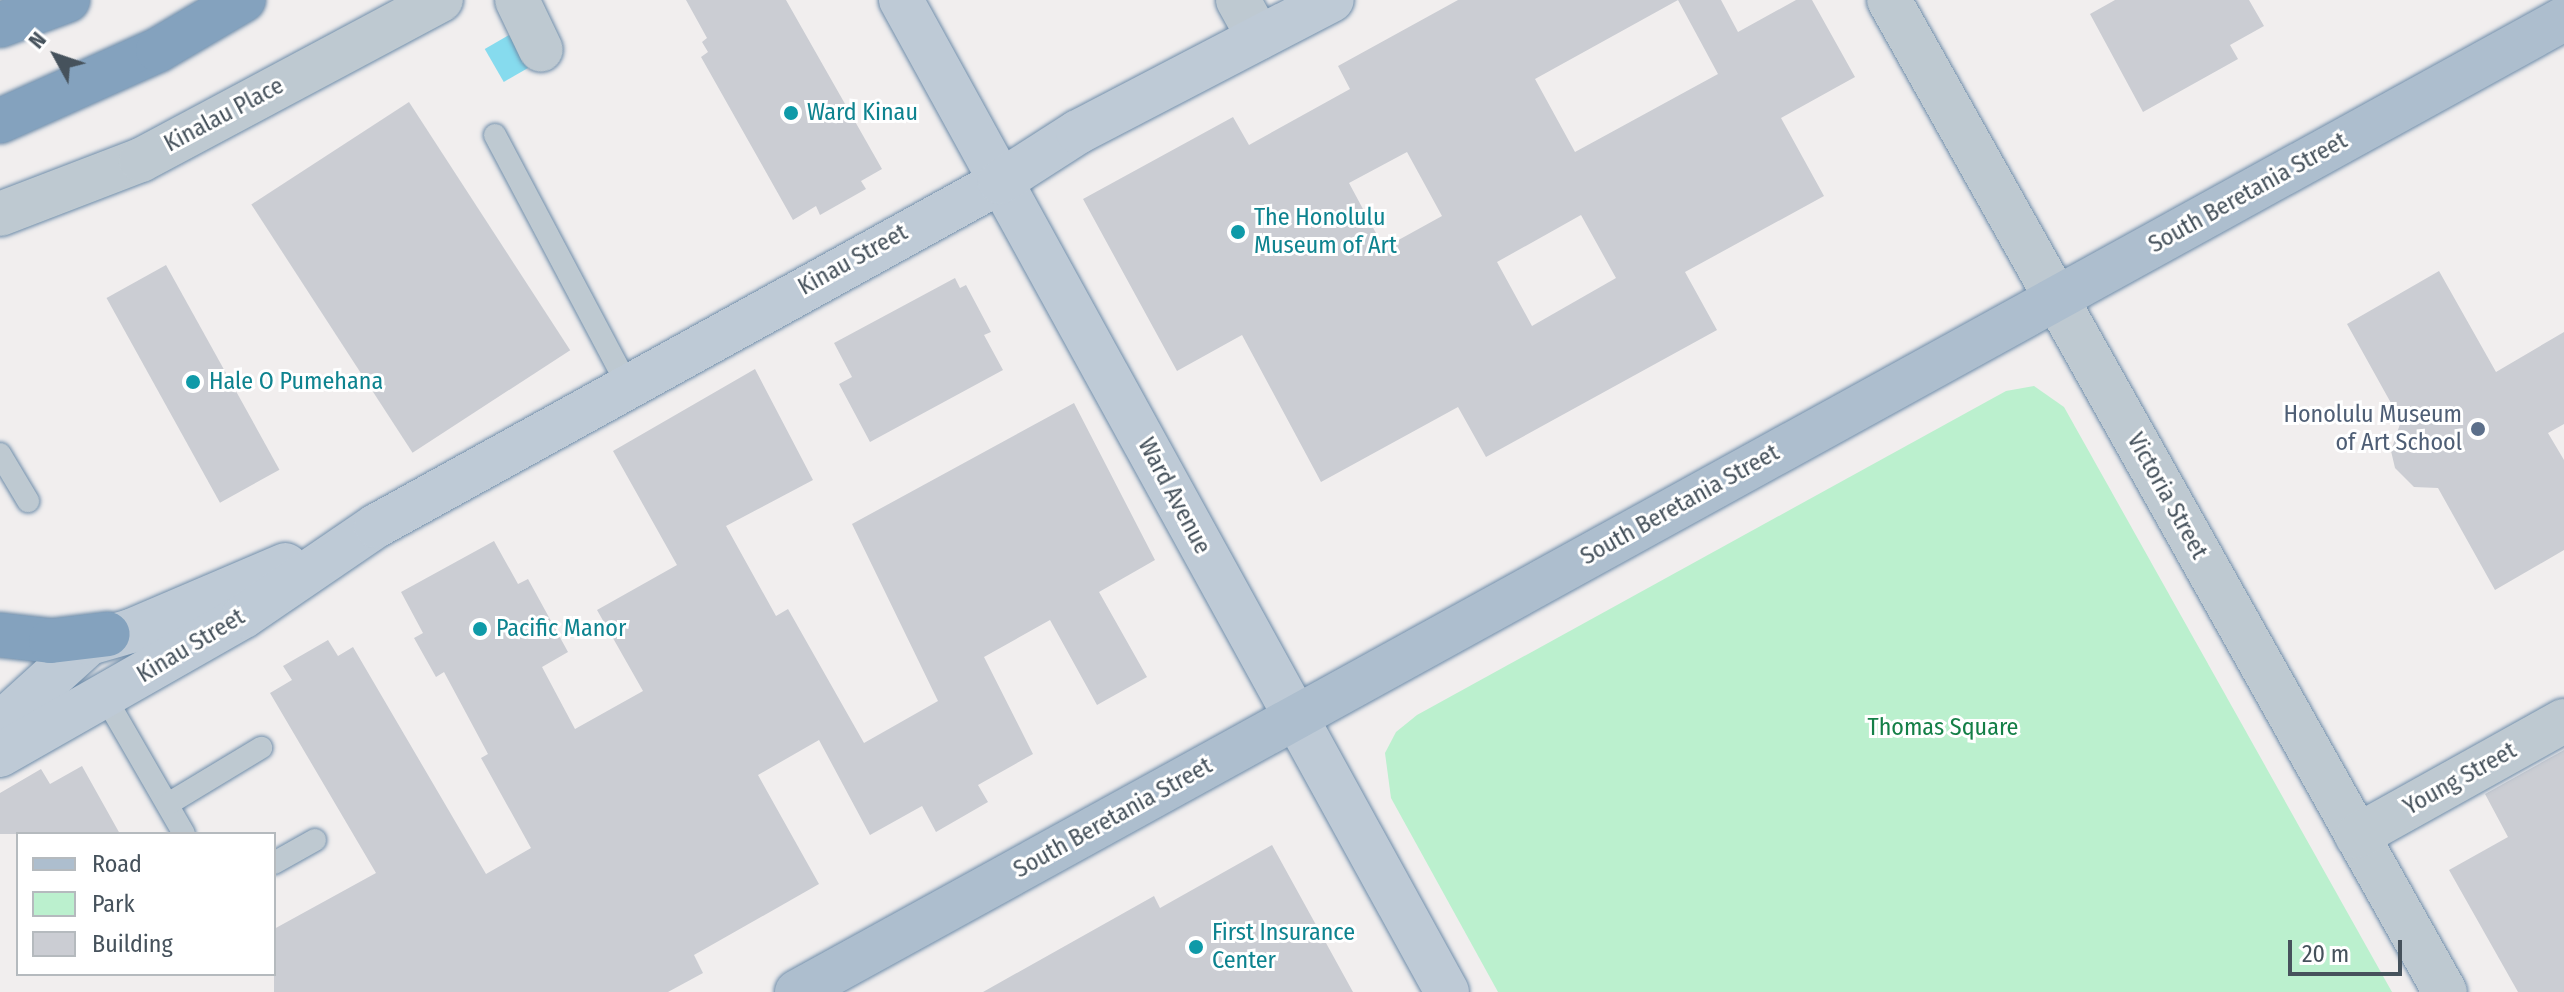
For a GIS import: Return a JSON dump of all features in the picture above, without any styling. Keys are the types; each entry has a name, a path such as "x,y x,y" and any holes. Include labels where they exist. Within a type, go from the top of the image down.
{"highway":[{"path":"0,25 68,0"},
{"path":"0,121 158,50 243,0"},
{"path":"0,635 51,641 108,634"}],"main road":[{"name":"Ward Avenue","path":"901,0 1000,182 1099,352 1447,992"},
{"name":"Kinau Street","path":"0,755 244,616 376,526 1000,182 1078,132 1332,0"},
{"name":"South Beretania Street","path":"797,992 2564,19"},
{"name":"Kinau Street","path":"0,724 73,653 108,634 131,631 376,526"}],"street":[{"name":"Kinalau Place","path":"0,214 141,160 441,0"},
{"path":"517,0 541,50"},
{"path":"1238,0 1259,38"},
{"name":"Victoria Street","path":"1889,0 2445,992"},
{"name":"Young Street","path":"2357,836 2564,721"}],"lane":[{"path":"495,135 628,386"},
{"path":"0,454 28,501"},
{"path":"105,697 183,832"},
{"path":"168,804 261,748"},
{"path":"276,862 315,840"}],"green space":[{"name":"Thomas Square","path":"2034,386 2064,407 2392,992 1498,992 1391,798 1385,753 1396,732 1417,715 2006,391"}],"water":[{"path":"509,35 528,68 504,82 485,49"}],"building":[{"name":"Ward Kinau","path":"686,0 786,0 882,169 861,181 866,189 820,215 816,206 793,220 701,57 708,52 702,42 707,38"},
{"name":"The Honolulu Museum of Art","path":"1458,0 1678,0 1721,0 1738,32 1796,0 1812,0 1855,77 1781,118 1824,196 1685,272 1717,330 1486,457 1458,407 1321,482 1242,335 1177,371 1083,199 1233,117 1249,145 1350,89 1338,66","holes":["1678,0 1718,74 1575,152 1535,79","1407,152 1442,216 1384,248 1349,183","1581,215 1616,278 1532,326 1497,262"]},
{"path":"2115,0 2249,0 2264,26 2230,45 2238,59 2143,112 2090,14"},
{"path":"409,102 570,350 413,453 251,204"},
{"name":"Hale O Pumehana","path":"166,265 279,470 220,503 107,298"},
{"name":"Honolulu Museum of Art School","path":"2439,271 2496,372 2564,332 2564,424 2548,433 2564,460 2564,550 2495,590 2438,488 2414,487 2395,468 2391,451 2401,421 2347,324"},
{"path":"955,278 960,288 966,285 991,332 984,335 1003,370 870,442 839,384 852,377 834,343"},
{"path":"755,369 813,480 726,526 776,616 788,609 864,743 938,701 852,524 1074,403 1155,560 1099,592 1147,677 1097,705 1050,620 984,657 1033,754 978,785 988,802 936,832 922,806 870,835 819,740 758,775 819,884 694,955 703,973 668,992 274,992 276,928 376,873 270,693 292,680 283,666 328,640 338,656 353,647 486,874 531,848 481,758 488,754 444,672 436,677 414,638 423,633 401,592 494,541 518,584 528,579 568,652 542,667 575,729 643,691 597,610 677,565 613,451"},
{"path":"2564,750 2564,992 2518,992 2449,870 2508,837 2485,794"},
{"path":"82,766 119,832 0,834 0,793 41,769 50,784"},
{"name":"First Insurance Center","path":"1272,845 1353,992 983,992 1154,896 1160,908"}],"place":[{"name":"Ward Kinau","path":"791,113"},
{"name":"The Honolulu Museum of Art","path":"1238,232"},
{"name":"Hale O Pumehana","path":"193,382"},
{"name":"Honolulu Museum of Art School","path":"2478,429"},
{"name":"Pacific Manor","path":"480,629"},
{"name":"First Insurance Center","path":"1196,947"}]}
